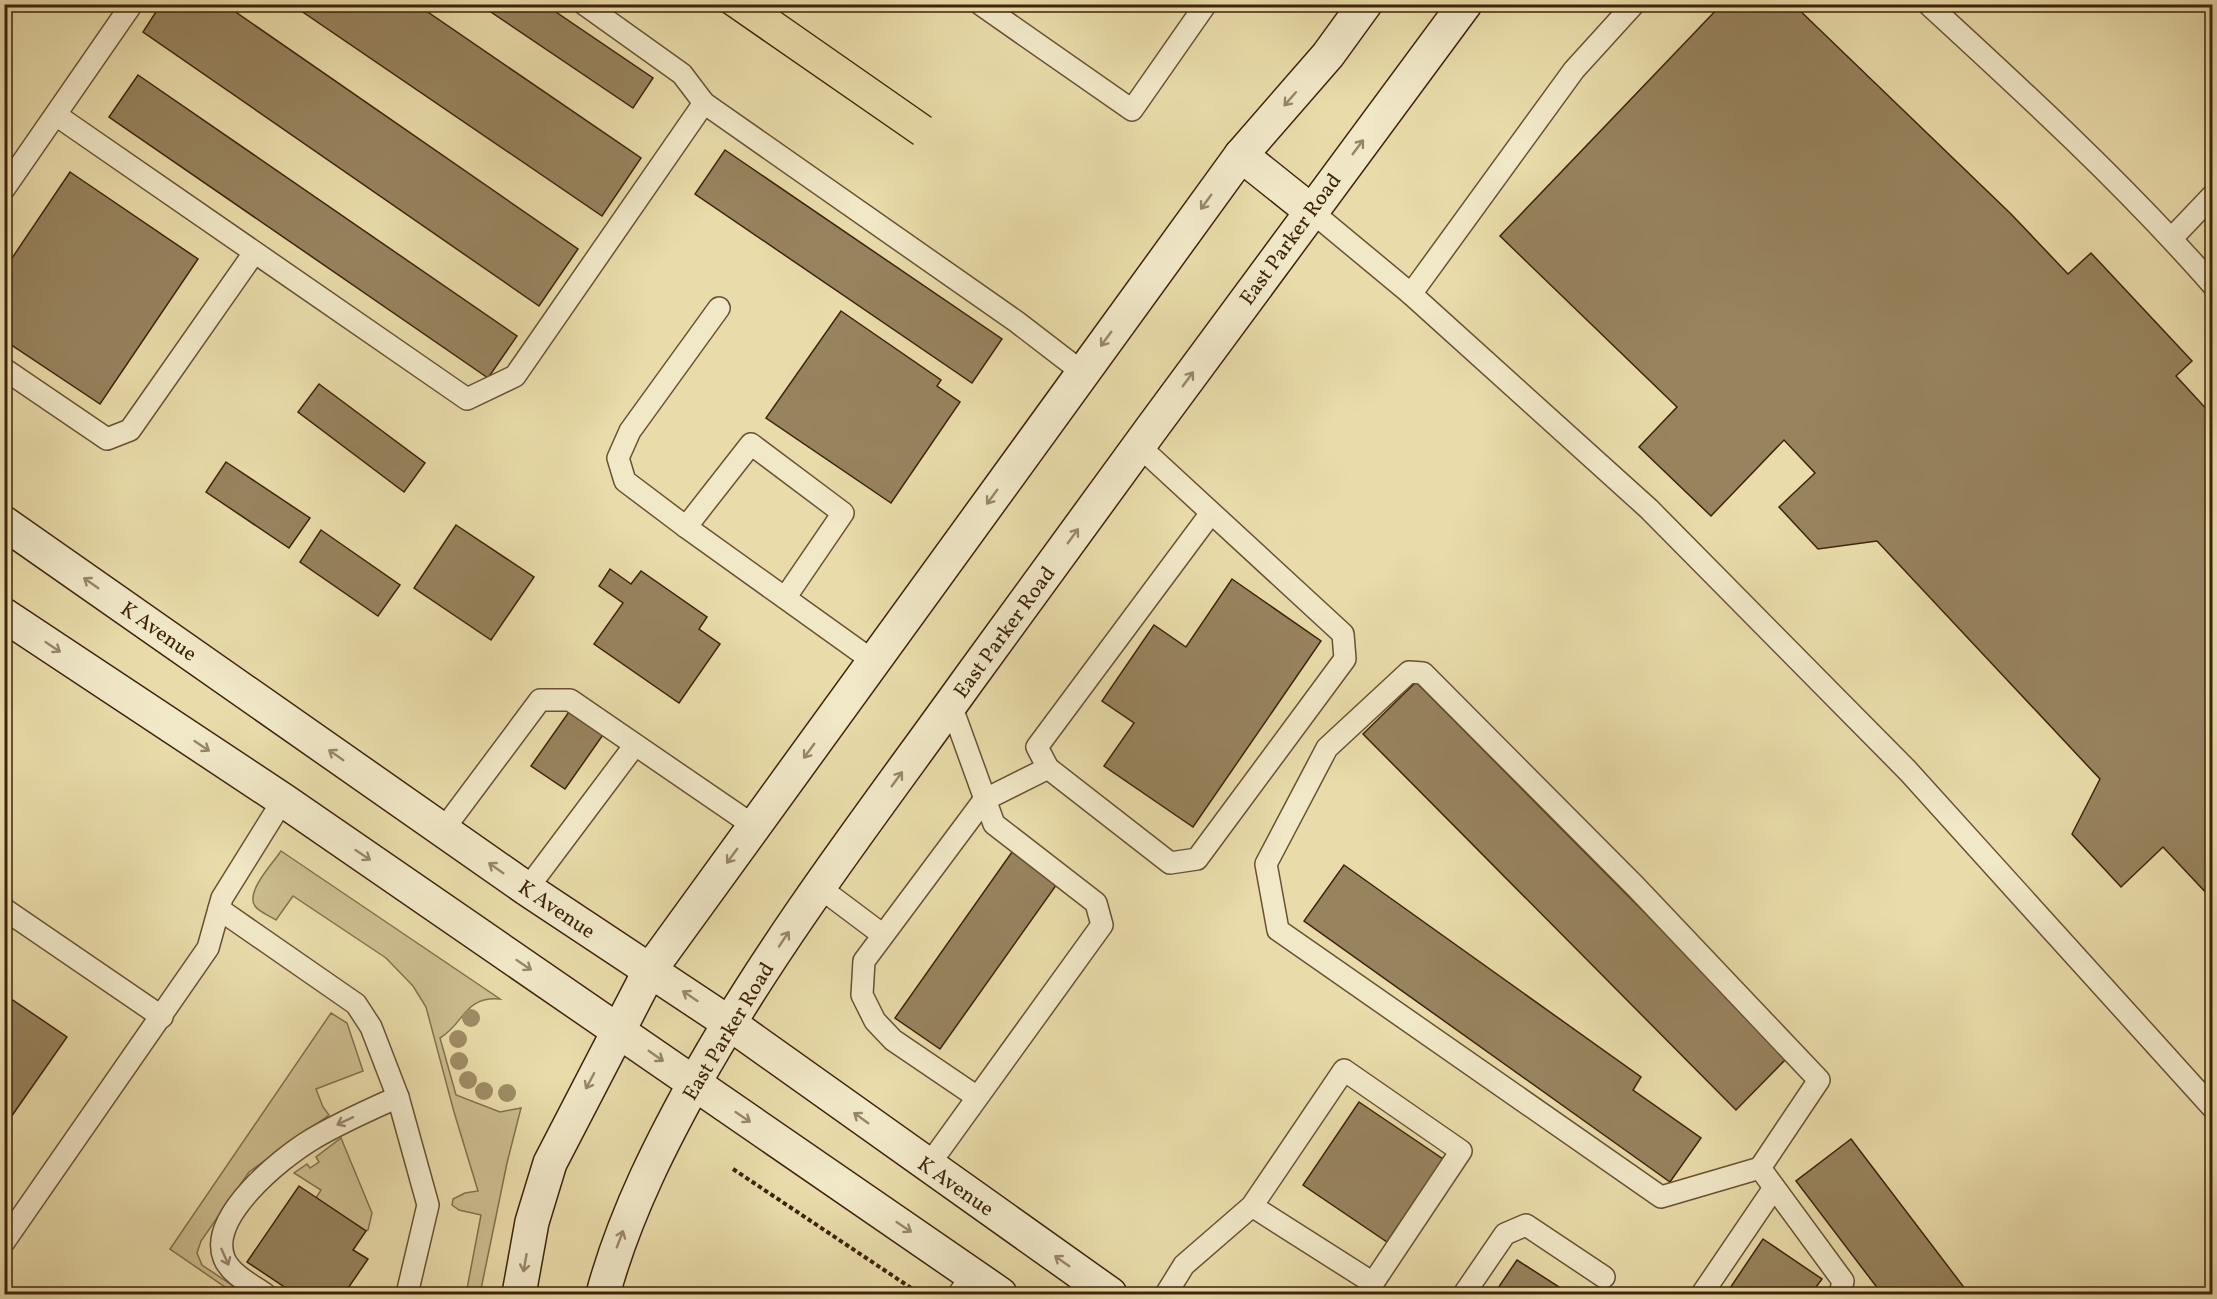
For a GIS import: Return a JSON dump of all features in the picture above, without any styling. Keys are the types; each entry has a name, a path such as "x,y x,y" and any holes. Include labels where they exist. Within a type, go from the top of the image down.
{"main road":[{"path":"519,1294 532,1222 550,1163 650,970 1241,155 1328,55 1365,4"},
{"name":"East Parker Road","path":"603,1294 614,1253 639,1190 695,1083 729,1023 819,886 1311,211 1465,4"},
{"path":"1241,155 1311,211"},
{"name":"K Avenue","path":"4,523 527,889 729,1023 1110,1294"},
{"path":"4,615 283,800 618,1029 695,1083 965,1284 1000,1294"}],"lane":[{"path":"4,189 132,4"},
{"path":"584,4 682,74 704,103 1017,322 1082,372"},
{"path":"980,4 1132,110 1206,4"},
{"path":"1411,294 1574,70 1634,4"},
{"path":"1928,4 2090,155 2172,238 2212,284"},
{"path":"56,115 467,399 515,376 704,103"},
{"path":"2172,238 2212,196"},
{"path":"1311,211 1411,294 1666,526 1908,771 2212,1107"},
{"path":"4,369 107,439 130,430 254,253"},
{"path":"719,309 630,431 618,458 625,481 873,661"},
{"path":"686,527 751,444 843,513 785,598"},
{"path":"1139,446 1343,634 1345,659 1197,860 1170,863 1048,768 1037,747 1211,513"},
{"path":"1408,672 1423,674 1636,887 1819,1080 1760,1168 1661,1197 1278,930 1266,864 1328,748 1408,672"},
{"path":"443,830 540,700 570,700 754,826"},
{"path":"928,1166 1102,924 1096,903 994,824 951,705"},
{"path":"527,889 635,745"},
{"path":"977,1097 892,1040 875,1021 862,995 864,961 984,800 1048,768"},
{"path":"4,1242 208,948 222,898 283,800"},
{"path":"819,886 883,935"},
{"path":"4,909 162,1017"},
{"path":"219,909 356,1004 371,1027 398,1097 428,1205 407,1294"},
{"path":"1166,1294 1184,1266 1252,1206 1344,1070 1461,1151 1373,1283 1252,1206"},
{"path":"265,1294 237,1275 224,1260 220,1242 226,1222 251,1189 310,1141 398,1097"},
{"path":"1760,1168 1843,1281 1840,1294"},
{"path":"1702,1294 1774,1188"},
{"path":"1464,1294 1505,1234 1526,1225 1604,1277"}],"path":[{"path":"733,1169 920,1294"}],"shaded area":[{"path":"281,851 500,999 488,999 472,1006 440,1038 456,1095 500,1112 521,1108 507,1163 480,1294 466,1294 481,1215 459,1210 452,1205 453,1199 465,1193 478,1191 426,1007 413,986 386,958 293,896 276,920 255,906 253,900 257,886"},
{"path":"331,1013 347,1023 363,1071 316,1089 329,1115 249,1172 201,1241 197,1253 202,1265 245,1294 235,1294 170,1249"},
{"path":"341,1138 372,1213 366,1231 316,1198 321,1190 294,1173 307,1164 310,1168 319,1162 316,1157"}],"building":[{"path":"161,4 224,4 578,249 539,306 143,32"},
{"path":"291,4 416,4 641,158 602,216"},
{"path":"479,4 544,4 653,78 633,108"},
{"path":"1722,4 1793,4 2011,214 2068,274 2091,253 2192,361 2176,376 2212,415 2212,899 2163,847 2121,887 2072,834 2100,779 1877,541 1818,549 1779,507 1815,473 1784,440 1711,516 1639,447 1677,407 1500,236"},
{"path":"138,75 517,336 488,378 109,117"},
{"path":"725,150 1002,339 972,383 695,194"},
{"path":"70,172 198,259 100,404 4,340 4,270"},
{"path":"841,311 941,380 937,386 960,402 891,503 766,418"},
{"path":"319,384 425,463 404,492 298,412"},
{"path":"226,462 310,518 289,548 206,492"},
{"path":"456,525 534,577 491,640 414,588"},
{"path":"321,530 400,585 378,616 300,562"},
{"path":"610,569 631,584 641,571 707,617 699,629 720,644 679,703 594,644 623,603 599,586"},
{"path":"1232,579 1321,641 1193,827 1104,766 1134,723 1102,701 1154,625 1186,647"},
{"path":"1416,682 1788,1057 1736,1110 1363,734"},
{"path":"571,709 605,732 565,789 531,766"},
{"path":"1012,852 1057,884 940,1049 895,1018"},
{"path":"1344,865 1641,1077 1633,1090 1701,1138 1670,1182 1304,921"},
{"path":"4,994 67,1037 4,1127"},
{"path":"1359,1102 1443,1159 1387,1242 1303,1185"},
{"path":"1851,1139 1969,1294 1882,1294 1796,1181"},
{"path":"299,1186 366,1231 353,1250 368,1259 344,1294 295,1294 247,1262"},
{"path":"1763,1239 1822,1279 1811,1294 1726,1294"},
{"path":"1517,1260 1570,1294 1494,1294"}],"tram line":[{"path":"711,4 913,144"},
{"path":"769,4 931,117"}]}
